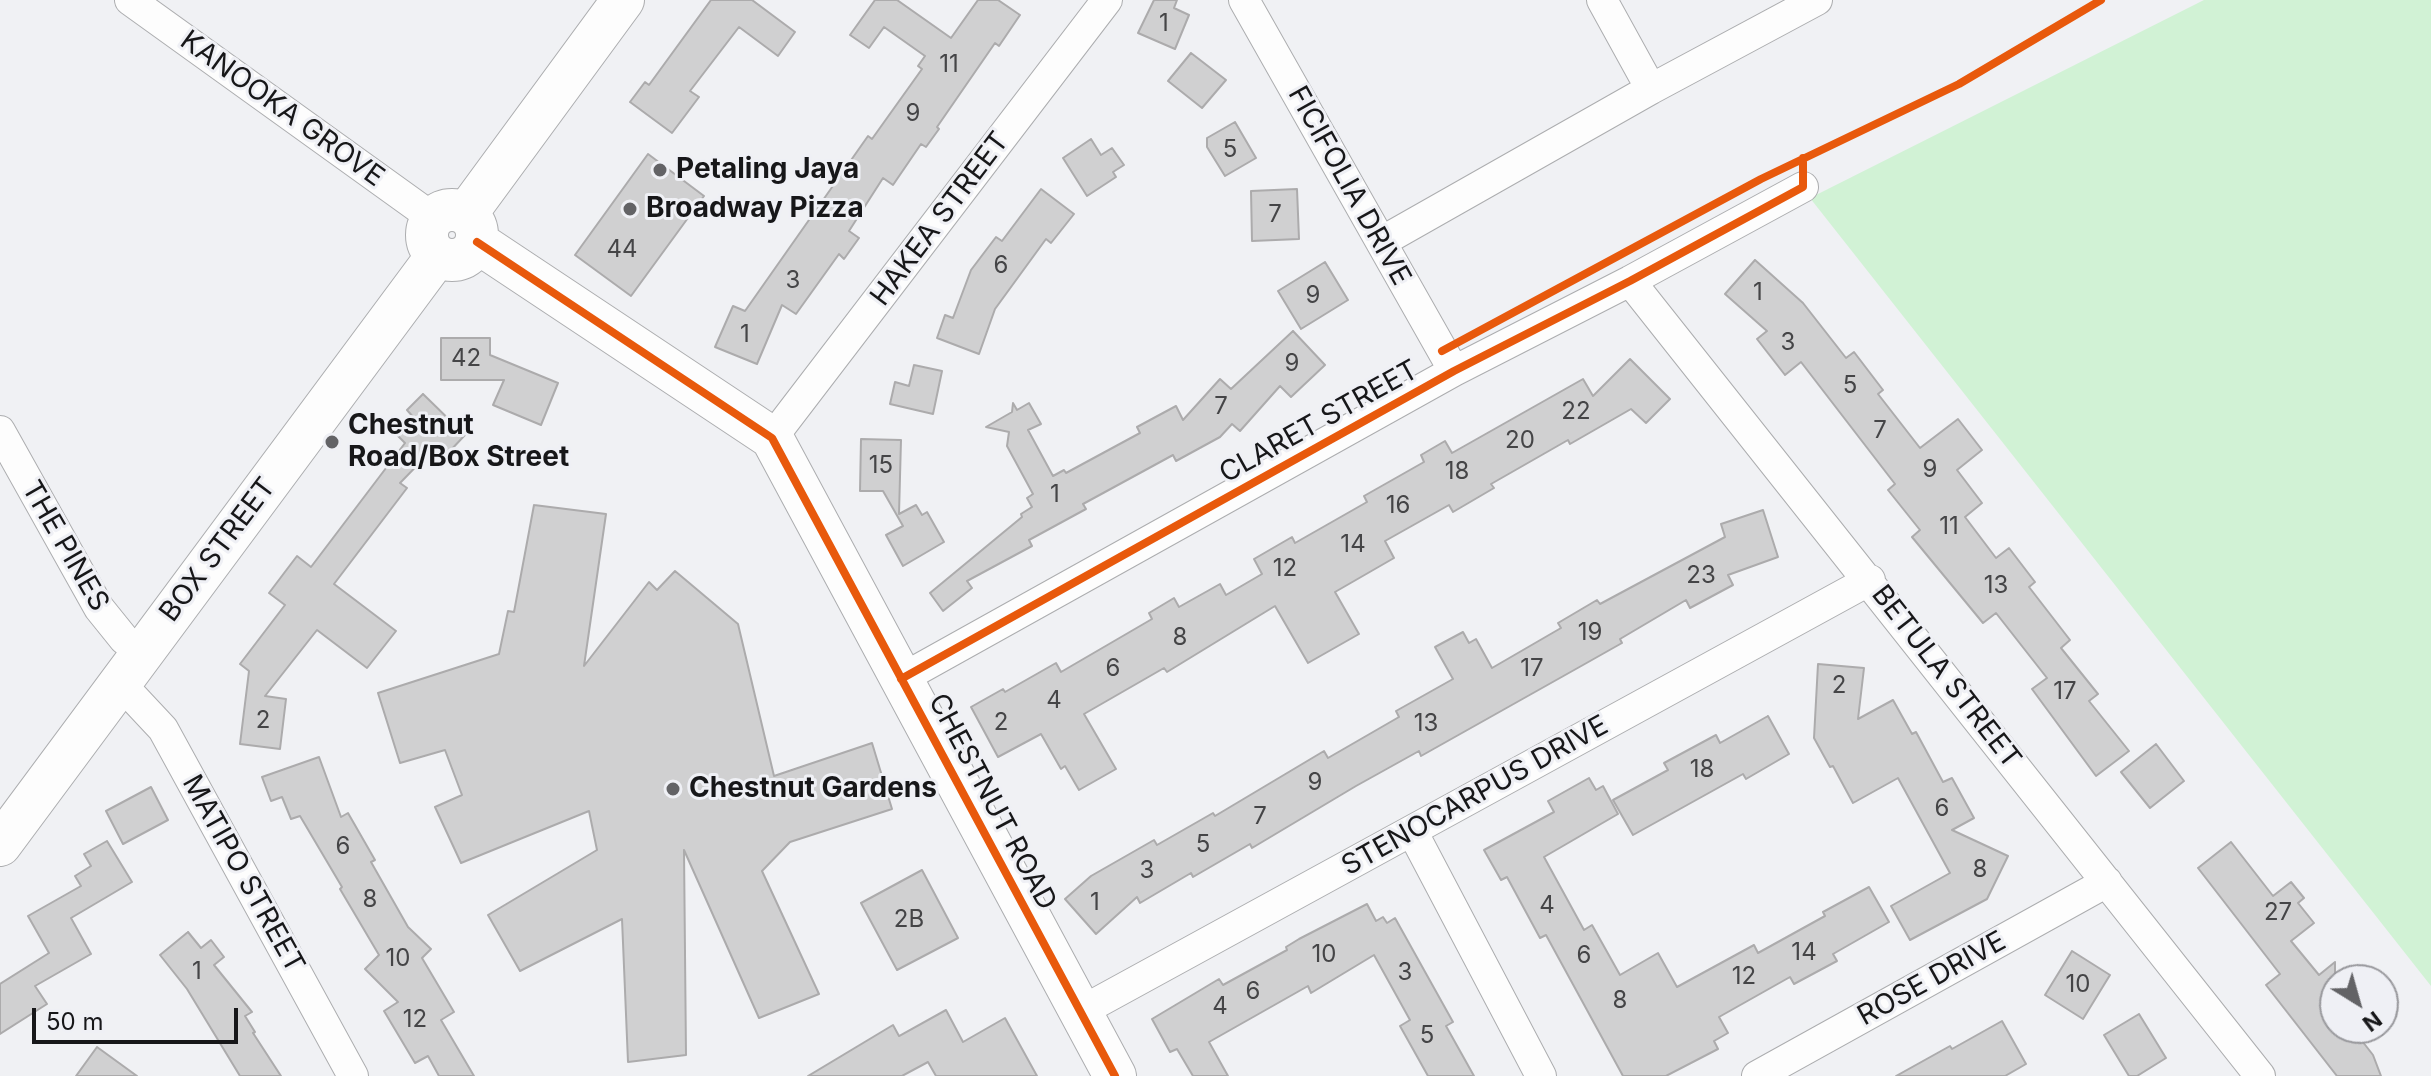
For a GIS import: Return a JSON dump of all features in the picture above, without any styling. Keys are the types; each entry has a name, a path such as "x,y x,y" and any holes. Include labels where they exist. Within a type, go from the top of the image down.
{"street":[{"name":"KANOOKA GROVE","path":"130,0 453,233"},
{"name":"BOX STREET","path":"0,845 623,0"},
{"name":"HAKEA STREET","path":"772,438 1107,0"},
{"path":"1602,0 1651,89"},
{"path":"1381,242 1651,89 1817,0"},
{"name":"FICIFOLIA DRIVE","path":"1255,4 1381,242 1454,371"},
{"name":"CLARET STREET","path":"901,679 1454,371 1630,281 1803,187"},
{"name":"CHESTNUT ROAD","path":"453,233 772,438 1115,1076"},
{"name":"BETULA STREET","path":"1630,281 2260,1076"},
{"name":"THE PINES","path":"0,431 99,608 124,639 130,667"},
{"name":"STENOCARPUS DRIVE","path":"1080,1012 1870,580"},
{"name":"MATIPO STREET","path":"130,667 141,702 163,729 353,1076"},
{"path":"1412,831 1541,1076"},
{"name":"ROSE DRIVE","path":"1757,1076 2107,882"}],"green space":[{"path":"2204,0 2431,0 2431,986 1810,198"}],"building":[{"path":"711,0 752,0 795,32 778,56 739,27 690,91 699,97 672,133 630,102 645,82 649,85"},
{"path":"875,0 897,0 951,38 978,0 998,0 1020,15 999,46 995,43 926,147 921,144 893,185 883,178 849,231 859,238 844,259 839,254 796,314 782,305 757,364 715,347 733,306 745,311 868,136 872,139 922,69 918,66 925,56 884,27 869,48 850,35"},
{"path":"1154,0 1177,0 1174,8 1189,15 1175,49 1138,33"},
{"path":"1191,53 1226,80 1202,108 1168,81"},
{"path":"1235,122 1256,158 1225,176 1207,147 1207,138"},
{"path":"1091,139 1101,155 1112,148 1124,165 1113,172 1116,177 1087,196 1063,158"},
{"path":"648,154 704,196 631,296 575,255"},
{"path":"1041,189 1074,214 1051,243 1046,239 995,309 979,354 937,338 945,315 953,318 971,270 996,237 1002,241"},
{"path":"1297,189 1299,239 1252,241 1251,191"},
{"path":"1755,260 1803,303 1846,358 1854,352 1883,390 1878,394 1920,448 1958,419 1982,450 1957,470 1982,503 1965,517 1996,558 2009,548 2035,582 2029,587 2070,640 2061,648 2098,694 2089,701 2129,751 2096,776 2032,689 2047,678 1996,613 1983,623 1912,537 1920,530 1888,490 1895,484 1801,362 1785,375 1757,339 1767,331 1725,294"},
{"path":"1325,262 1348,300 1301,329 1278,291"},
{"path":"1293,331 1325,365 1291,397 1280,386 1240,431 1232,424 1220,437 1176,461 1173,455 1083,504 1086,509 1029,540 1032,546 967,581 972,588 943,611 930,593 1032,507 1027,498 1033,494 1007,446 1009,432 986,427 1012,412 1013,403 1017,410 1029,403 1041,424 1028,430 1053,476 1064,470 1066,473 1140,433 1137,427 1176,406 1183,420 1220,379 1231,389"},
{"path":"441,338 490,338 490,355 558,383 541,425 493,405 504,380 441,380"},
{"path":"1630,359 1670,399 1646,423 1631,409 1570,444 1568,440 1491,484 1494,488 1453,512 1449,505 1385,541 1394,558 1335,592 1359,634 1308,663 1275,606 1167,672 1164,668 1084,714 1116,769 1079,790 1065,766 1061,769 1041,734 998,757 971,707 1056,663 1061,672 1152,619 1149,613 1174,598 1179,607 1220,584 1226,595 1262,574 1254,559 1292,537 1295,543 1367,502 1364,496 1424,462 1421,455 1445,441 1452,453 1583,379 1593,396"},
{"path":"914,365 942,371 933,414 890,404 895,382 909,386"},
{"path":"423,394 465,435 449,452 439,443 400,483 407,488 334,584 396,631 367,668 317,630 265,696 286,699 280,749 240,744 249,671 240,664 285,605 269,593 297,556 311,567 405,443 397,435 414,418 407,410"},
{"path":"861,439 901,440 899,514 916,505 922,515 927,512 944,542 903,566 886,535 903,526 883,491 860,491"},
{"name":"Chestnut Gardens","path":"534,505 606,514 584,666 649,582 657,590 675,571 738,624 774,776 872,743 892,809 790,842 762,871 819,994 759,1018 684,850 686,1055 628,1062 622,919 520,971 488,915 597,850 589,811 461,863 435,807 462,795 445,750 400,763 378,693 499,654 508,611 514,612"},
{"path":"1763,510 1778,557 1728,575 1733,585 1690,608 1686,600 1620,639 1622,643 1421,756 1419,751 1252,848 1250,844 1140,903 1137,897 1096,934 1065,899 1091,876 1154,840 1157,845 1213,813 1215,816 1324,751 1328,758 1399,717 1396,711 1453,679 1435,647 1463,632 1469,643 1476,639 1492,668 1561,628 1558,623 1597,600 1600,604 1725,537 1721,524"},
{"path":"1818,664 1864,668 1858,719 1893,700 1912,734 1916,732 1943,782 1952,778 1974,818 1952,830 2008,856 1987,899 1910,940 1891,906 1950,873 1898,778 1853,803 1833,766 1830,767 1814,738"},
{"path":"1768,716 1789,754 1746,779 1743,774 1633,835 1613,800 1668,770 1664,763 1716,735 1720,743"},
{"path":"2156,744 2184,781 2150,808 2121,772"},
{"path":"319,757 341,817 348,813 375,860 371,862 408,927 431,949 422,958 454,1012 441,1020 474,1076 439,1076 428,1056 415,1063 384,1011 398,1002 365,969 379,955 340,889 342,887 300,816 291,819 282,797 271,801 262,777"},
{"path":"1589,778 1596,790 1603,786 1618,814 1544,857 1584,930 1592,925 1620,975 1658,953 1677,987 1754,945 1758,953 1825,916 1823,912 1869,887 1889,922 1833,954 1837,961 1794,984 1790,977 1719,1017 1728,1033 1714,1041 1718,1049 1666,1076 1623,1076 1546,935 1540,938 1507,877 1501,880 1484,850 1554,812 1548,801"},
{"path":"151,787 168,820 123,844 106,811"},
{"path":"107,841 132,882 71,918 91,954 35,986 47,1004 0,1034 0,984 49,953 28,916 81,886 75,876 91,866 84,854"},
{"path":"2231,842 2273,896 2291,882 2304,898 2298,903 2314,923 2291,941 2319,975 2319,1044 2364,1044 2373,1055 2381,1076 2337,1076 2266,985 2280,974 2198,868"},
{"path":"922,870 958,938 897,970 861,903"},
{"path":"1367,904 1376,921 1383,917 1387,923 1395,918 1453,1022 1446,1026 1474,1076 1428,1076 1400,1026 1410,1020 1374,955 1311,993 1308,986 1209,1042 1228,1076 1193,1076 1177,1049 1170,1052 1152,1019 1219,979 1223,985 1287,950 1286,947 1299,939"},
{"path":"188,932 201,948 211,940 224,957 214,965 252,1012 245,1016 281,1076 240,1076 187,989 160,955"},
{"path":"2072,951 2110,975 2083,1019 2045,995"},
{"path":"946,1010 963,1042 1005,1018 1037,1076 936,1076 928,1062 902,1076 808,1076 893,1025 899,1036"},
{"path":"2139,1014 2166,1058 2137,1076 2129,1076 2104,1035"},
{"path":"2002,1021 2026,1064 2005,1076 1896,1076 1950,1046 1952,1049"},
{"path":"97,1047 137,1076 76,1076"}],"cycle path":[{"path":"1442,351 1761,179 1959,84 2101,0"},
{"path":"901,679 1454,371 1630,281 1803,187 1803,158"},
{"path":"477,242 772,438 1115,1076"}],"place":[{"name":"Petaling Jaya","path":"660,170"},
{"name":"Broadway Pizza","path":"630,209"},
{"name":"Chestnut Road/Box Street","path":"332,442"},
{"name":"Chestnut Gardens","path":"673,789"}]}
